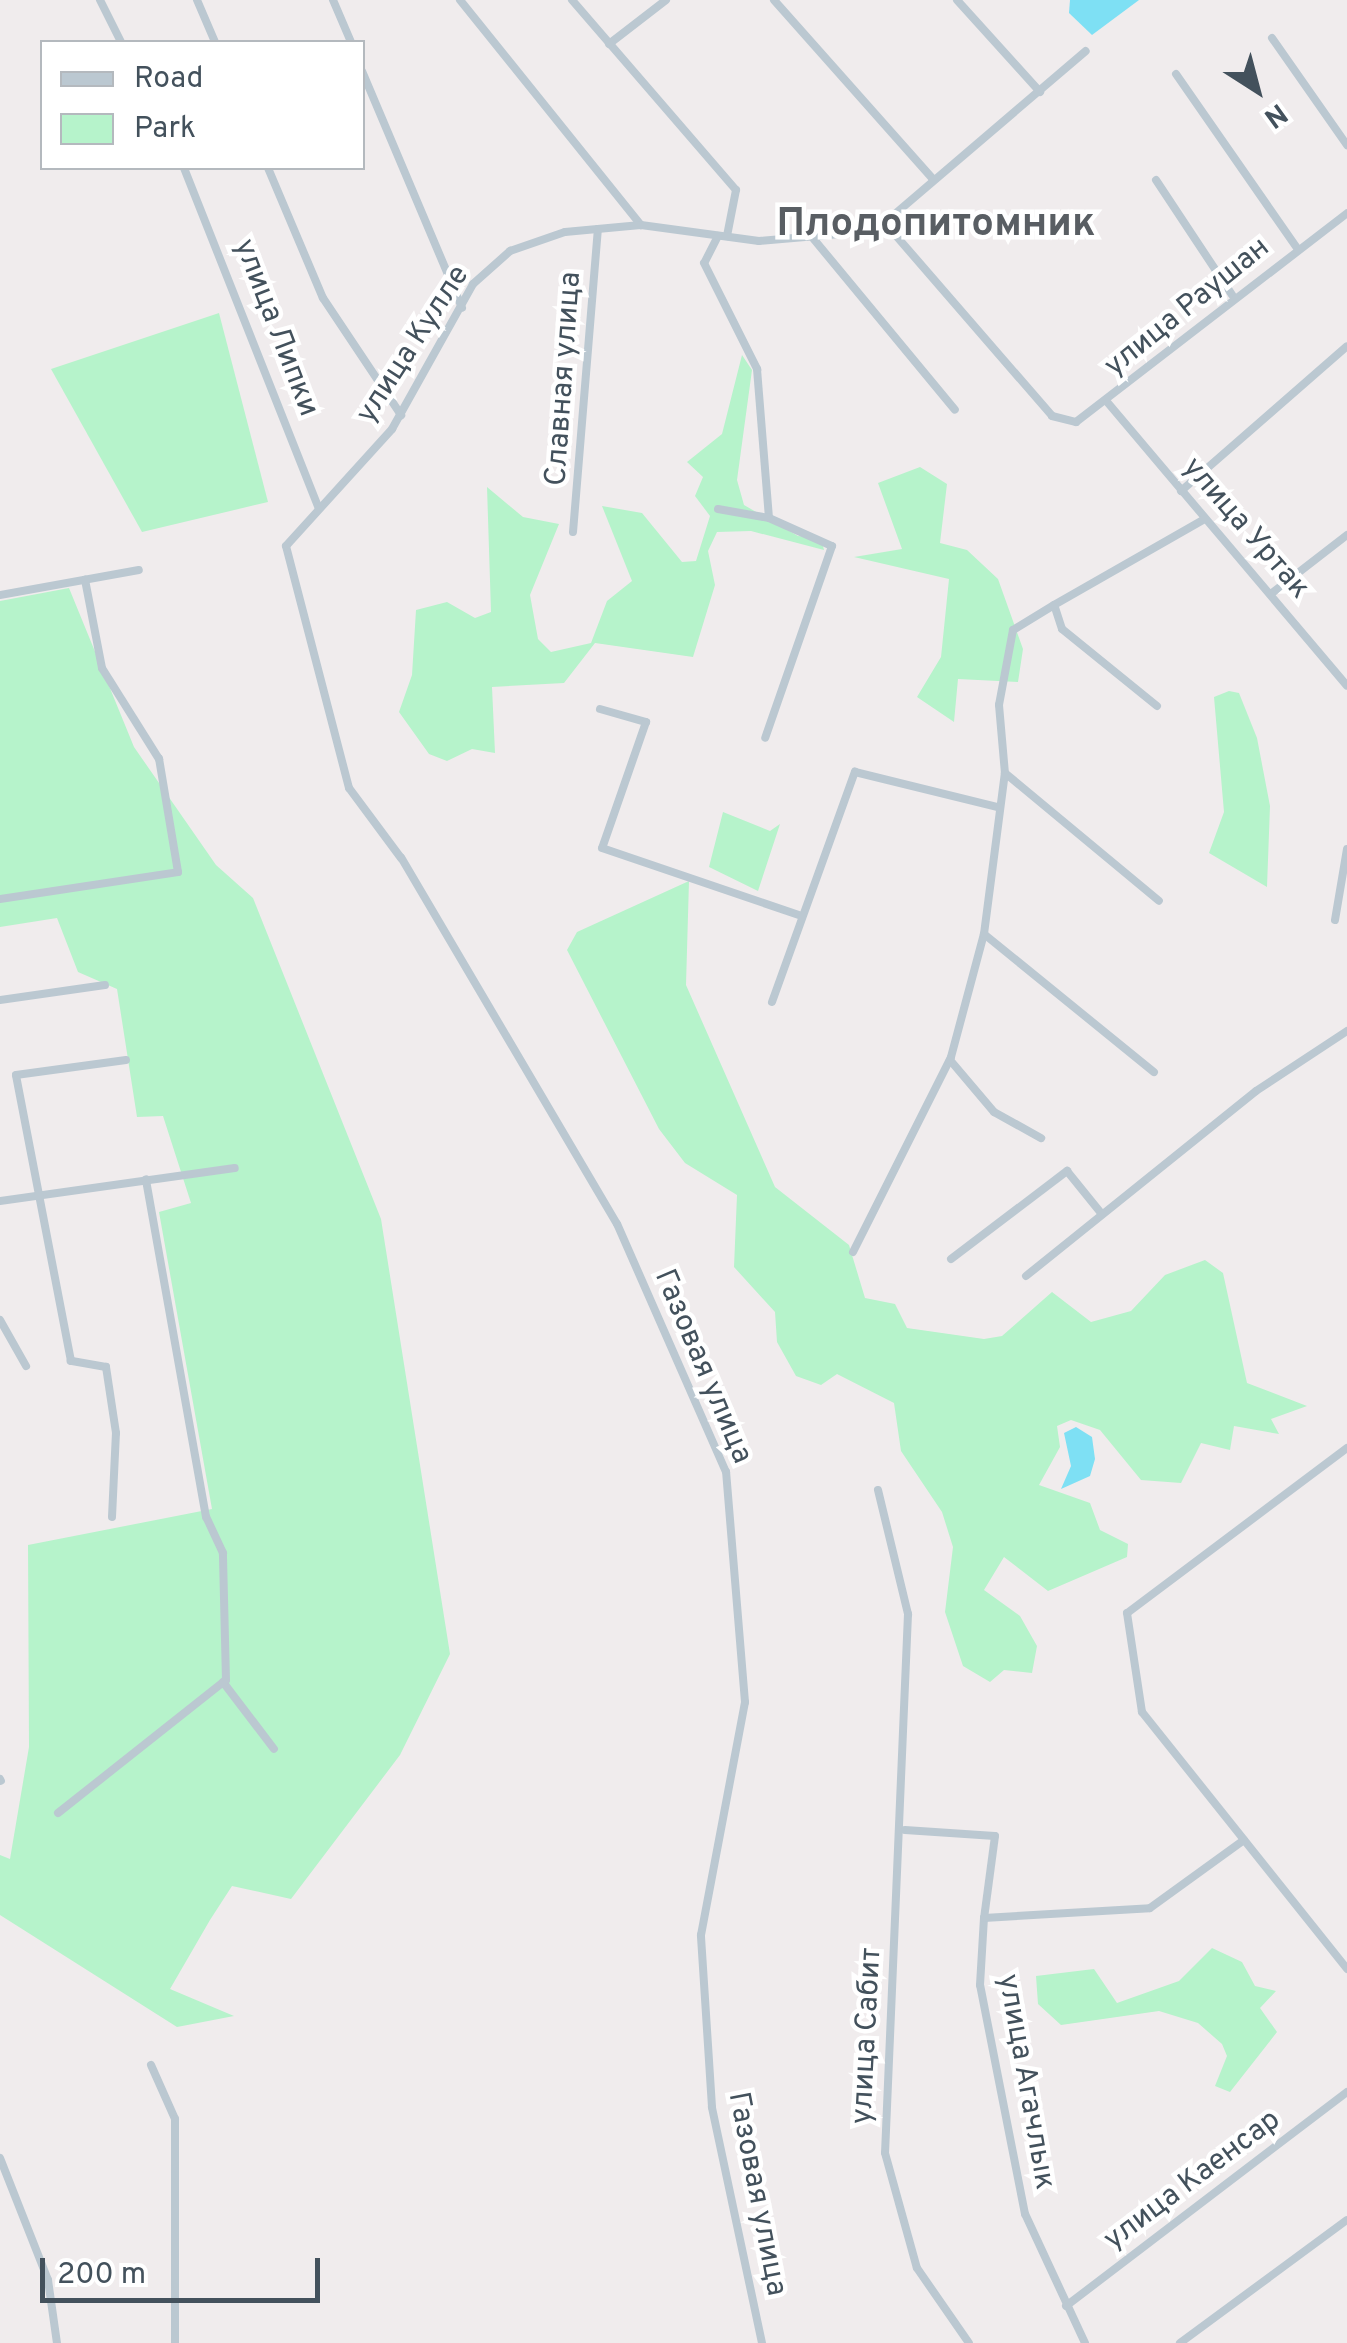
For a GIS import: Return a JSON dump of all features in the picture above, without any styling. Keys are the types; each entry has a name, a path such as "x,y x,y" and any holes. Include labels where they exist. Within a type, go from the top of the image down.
{"street":[{"path":"100,0 120,40"},
{"path":"197,0 214,40"},
{"path":"333,0 349,40"},
{"path":"460,0 641,225"},
{"path":"572,0 736,190 723,236 704,263 757,369 769,518"},
{"path":"609,44 666,0"},
{"path":"774,0 932,179"},
{"path":"958,0 1040,92"},
{"path":"1272,38 1347,144"},
{"path":"1086,51 885,222 1052,416 1076,422 1108,404"},
{"name":"улица Раушан","path":"1176,74 1297,248"},
{"path":"365,78 462,308"},
{"name":"улица Липки","path":"185,170 318,506"},
{"path":"269,170 323,298 401,415"},
{"path":"1156,180 1232,295"},
{"name":"улица Раушан","path":"1108,404 1232,295 1347,213"},
{"name":"улица Кулле","path":"286,546 401,415 462,308 510,251 598,229 641,225 723,236 812,237 885,222"},
{"name":"Славная улица","path":"573,532 598,229"},
{"path":"812,237 955,410"},
{"path":"1182,490 1347,346"},
{"name":"улица Уртак","path":"1108,404 1347,686"},
{"path":"718,510 769,518 832,546 765,738"},
{"path":"853,1252 950,1060 984,934 997,807 1005,774 999,705 1013,630 1205,519"},
{"path":"1272,593 1347,535"},
{"name":"Газовая улица","path":"286,546 349,788 401,858 617,1224 726,1472 746,1702 701,1936 712,2107 762,2343"},
{"path":"0,595 139,570"},
{"path":"0,899 178,872 158,758 102,668 84,580"},
{"path":"1054,605 1062,629 1157,706"},
{"path":"600,709 646,722 602,848 802,916"},
{"path":"772,1002 855,772 997,807"},
{"path":"1005,774 1159,901"},
{"path":"1335,920 1347,848"},
{"path":"984,934 1154,1072"},
{"path":"0,1000 105,985"},
{"path":"1026,1276 1101,1213 1347,1031"},
{"path":"112,1518 116,1433 106,1366 71,1361 44,1195 16,1075 126,1060"},
{"path":"950,1060 994,1112 1041,1138"},
{"path":"0,1201 235,1168"},
{"path":"951,1259 1067,1171 1101,1213"},
{"path":"146,1179 206,1517 223,1553 223,1682 274,1749"},
{"path":"0,1320 26,1366"},
{"path":"1347,1448 1128,1609 1142,1712 1347,1969"},
{"name":"улица Сабит","path":"878,1490 908,1614 904,1830 886,2153 918,2268 969,2343"},
{"path":"58,1813 223,1682"},
{"name":"улица Агачлык","path":"904,1830 995,1836 980,1985 1025,2214 1084,2343"},
{"path":"984,1918 1150,1908 1244,1840"},
{"path":"151,2065 175,2119 175,2343"},
{"name":"улица Каенсар","path":"1066,2306 1347,2092"},
{"path":"0,2158 48,2280 57,2343"},
{"path":"1180,2343 1347,2220"}],"green space":[{"path":"219,313 268,502 142,532 51,369"},
{"path":"742,355 752,370 737,480 744,505 798,536 821,538 824,550 751,531 717,532 708,551 715,585 693,657 595,643 564,683 492,687 495,753 472,749 447,761 429,754 399,712 412,675 416,610 447,602 475,618 491,612 487,487 523,517 559,524 530,595 538,639 551,652 591,643 607,601 632,581 602,506 642,513 682,562 696,561 710,516 695,496 703,477 687,462 722,434"},
{"path":"920,467 947,484 940,543 967,550 998,579 1023,649 1018,682 958,679 954,722 917,697 941,657 949,579 854,557 902,549 878,483"},
{"path":"69,588 134,747 216,865 253,898 381,1219 450,1654 400,1755 291,1899 232,1886 210,1920 170,1989 234,2016 177,2027 0,1915 0,1855 10,1859 29,1747 28,1545 212,1509 159,1212 191,1203 163,1116 137,1117 117,989 78,972 57,918 0,927 0,601"},
{"path":"1229,691 1239,693 1257,738 1270,806 1267,887 1209,853 1224,812 1214,697"},
{"path":"723,812 770,831 780,824 758,891 709,867"},
{"path":"689,881 686,985 775,1187 849,1245 865,1298 895,1304 907,1328 984,1339 1002,1336 1052,1292 1091,1322 1131,1311 1165,1275 1205,1260 1223,1273 1247,1383 1307,1406 1271,1419 1279,1434 1234,1426 1230,1450 1201,1443 1181,1483 1141,1480 1100,1430 1071,1420 1057,1426 1060,1447 1039,1485 1090,1503 1100,1530 1128,1544 1127,1557 1048,1591 1004,1557 984,1590 1020,1616 1037,1646 1032,1673 1004,1670 990,1682 963,1666 945,1612 953,1547 942,1512 901,1451 894,1403 837,1374 821,1385 796,1376 777,1342 775,1312 734,1267 737,1195 685,1163 659,1129 567,950 577,932"},
{"path":"1212,1948 1242,1962 1255,1986 1276,1991 1260,2008 1277,2032 1230,2092 1215,2086 1227,2056 1222,2044 1198,2023 1159,2011 1061,2025 1038,2004 1036,1976 1094,1969 1117,2003 1179,1981"}],"water":[{"path":"1070,0 1139,0 1092,35 1069,13"},
{"path":"1076,1427 1092,1437 1095,1459 1090,1476 1061,1489 1071,1466 1064,1433"}],"district":[{"name":"Плодопитомник","path":"936,225"}]}
